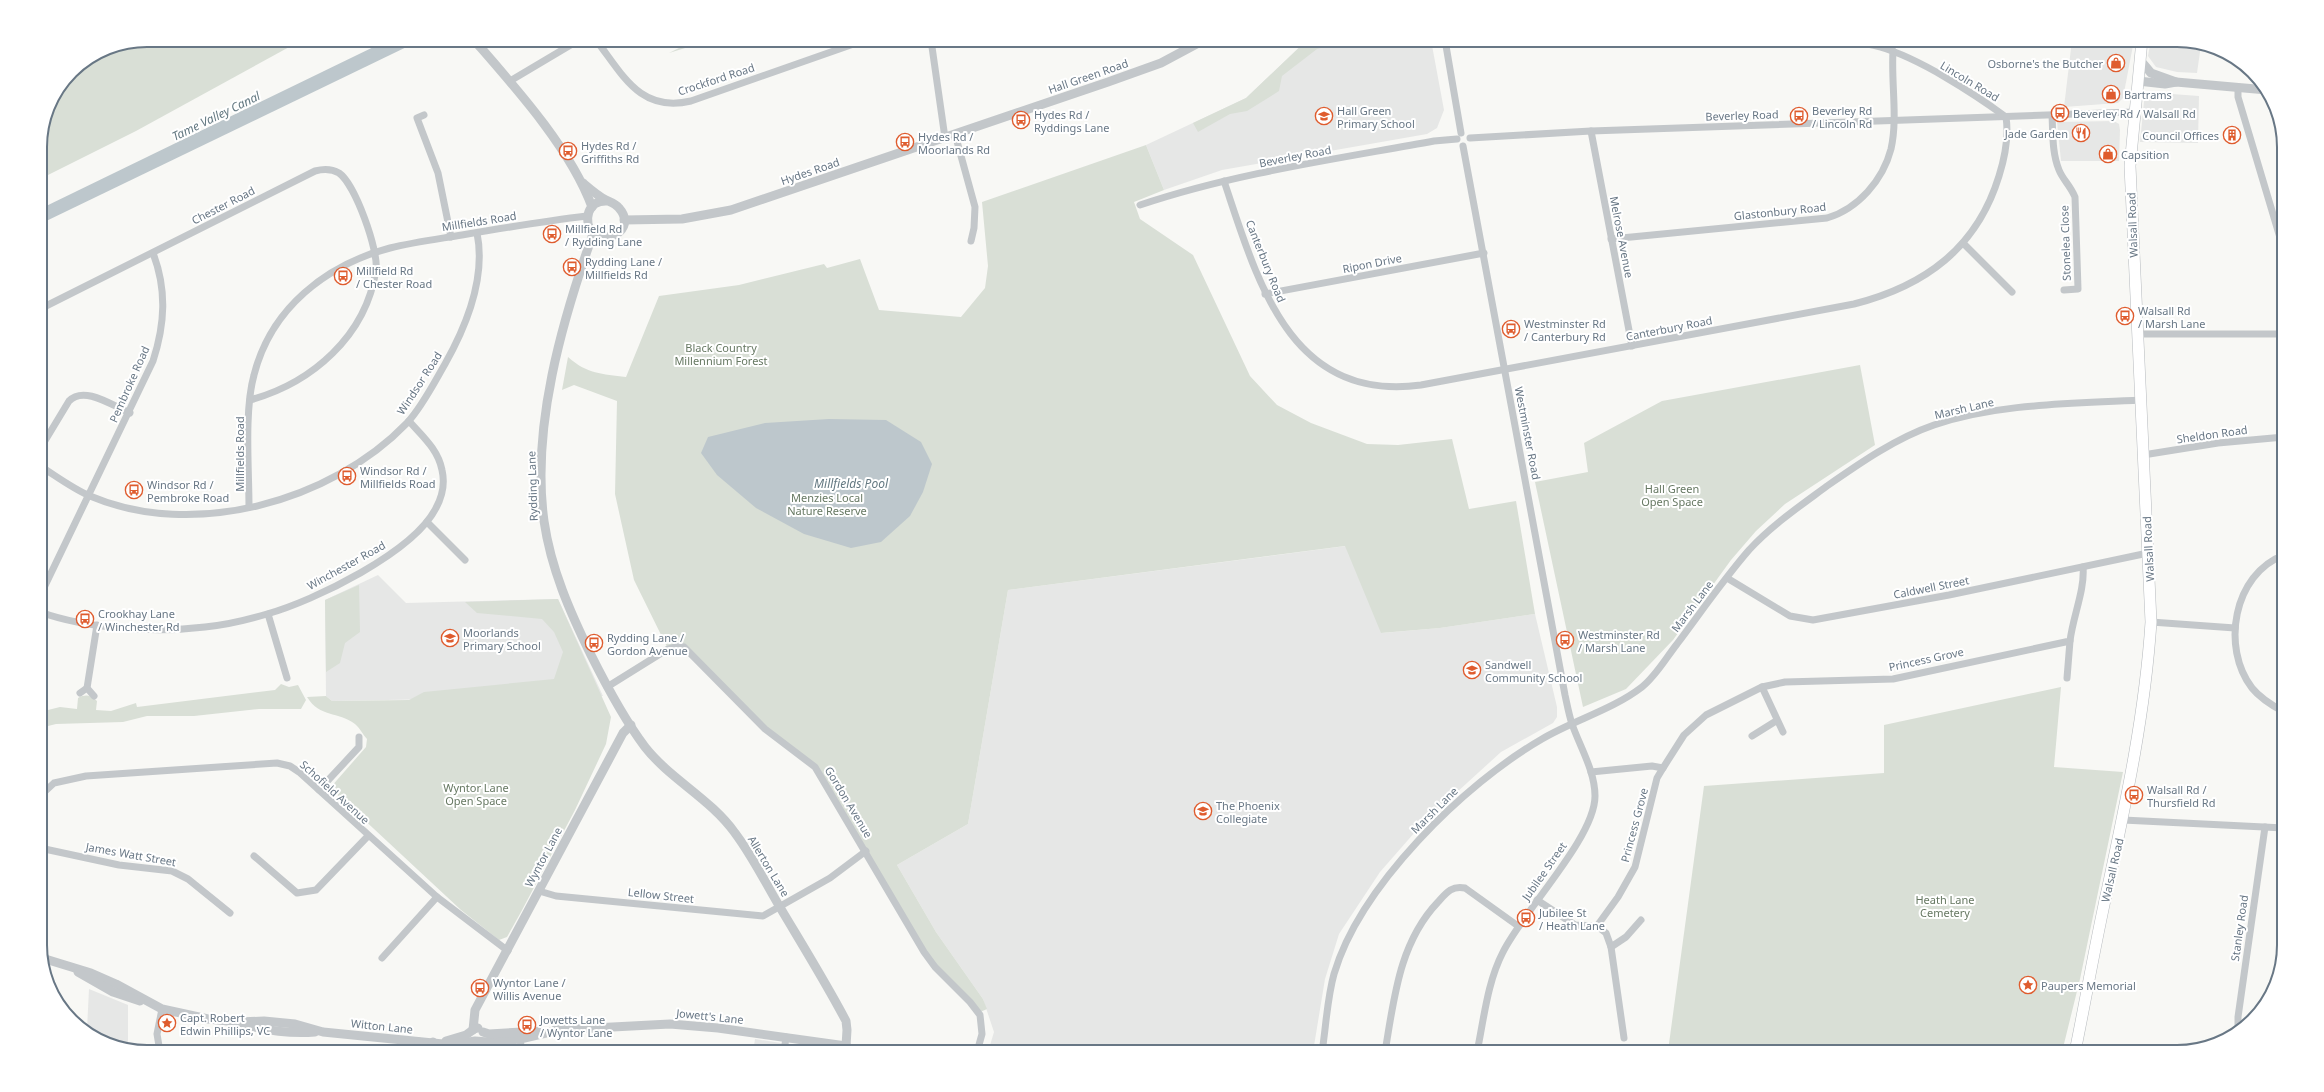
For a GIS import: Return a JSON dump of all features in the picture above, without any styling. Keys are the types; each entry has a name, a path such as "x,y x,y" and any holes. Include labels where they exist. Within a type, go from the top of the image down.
{"main road":[{"name":"Walsall Road","path":"2077,1045 2107,892 2123,820 2147,678 2150,622 2148,553 2130,173 2134,112 2141,47"}],"street":[{"path":"480,47 510,81 570,161 583,183 592,206"},
{"path":"510,81 567,47"},
{"name":"Crockford Road","path":"602,47 639,93 658,102 669,104 690,101 845,47"},
{"path":"932,47 945,138"},
{"name":"Hall Green Road","path":"998,119 1161,63 1191,47"},
{"path":"1446,47 1461,133 1456,140 1463,146 1468,144 1470,138 1467,133 1461,133"},
{"name":"Lincoln Road","path":"1878,47 1893,51 1917,63 2006,116"},
{"name":"Glastonbury Road","path":"1611,239 1827,218 1836,215 1865,195 1879,176 1891,149 1893,120 1893,51"},
{"path":"2140,60 2150,73 2176,82 2258,89"},
{"path":"2138,81 2165,84 2176,82"},
{"path":"2238,88 2238,97 2277,228"},
{"name":"Beverley Road","path":"1470,138 1591,131 2134,112"},
{"path":"424,114 417,118 438,173 451,237"},
{"name":"Stonelea Close","path":"2052,115 2055,159 2060,173 2070,184 2075,197 2078,289 2064,290"},
{"name":"Canterbury Road","path":"1224,181 1265,294 1279,319 1312,357 1325,366 1362,383 1405,387 1632,346 1876,299 1892,294 1927,275 1950,257 1963,243 1984,212 1997,183 2006,145 2006,116"},
{"name":"Hydes Road","path":"624,220 682,219 731,210 998,119"},
{"name":"Melrose Avenue","path":"1591,131 1632,346"},
{"path":"955,134 976,207 971,241"},
{"name":"Beverley Road","path":"1140,205 1180,192 1224,181 1434,141 1456,140"},
{"name":"Westminster Road","path":"1463,146 1572,723"},
{"name":"Chester Road","path":"47,306 315,172 325,170 339,173 346,180 362,212 376,252"},
{"path":"583,183 619,208 624,220 621,230 615,236 605,238 593,234 587,224 587,216 592,206 600,201 607,201"},
{"name":"Millfields Road","path":"249,507 250,400 253,376 262,350 292,303 324,276 348,263 376,252 477,232 587,216"},
{"name":"Windsor Road","path":"47,470 89,496 116,505 169,513 209,513 249,507 288,497 337,476 382,446 408,421 436,380 463,330 477,279 480,249 477,232"},
{"name":"Rydding Lane","path":"593,234 573,290 553,375 543,437 542,490 549,546 562,594 607,687 631,725"},
{"path":"1963,243 2012,292"},
{"path":"250,400 269,395 295,383 319,367 340,347 356,324 368,300 376,272 376,252"},
{"name":"Ripon Drive","path":"1265,294 1484,252"},
{"name":"Pembroke Road","path":"47,582 130,413 153,361 162,330 163,289 159,269 153,253"},
{"path":"2137,334 2277,334"},
{"path":"47,437 69,401 76,396 90,396 130,413"},
{"name":"Marsh Lane","path":"1323,1045 1334,974 1349,939 1387,875 1469,791 1500,766 1542,739 1621,700 1647,682 1727,578 1763,536 1797,508 1880,452 1917,432 1955,419 1991,412 2044,406 2140,400"},
{"name":"Winchester Road","path":"47,614 97,625 132,629 183,629 205,627 268,614 304,601 338,585 390,554 427,522 436,509 442,494 442,470 432,446 408,421"},
{"name":"Sheldon Road","path":"2143,455 2218,443 2277,438"},
{"path":"427,522 465,560"},
{"name":"Caldwell Street","path":"1727,578 1790,616 1813,620 1942,596 2148,553"},
{"path":"2277,557 2251,583 2239,601 2235,628 2236,653 2241,669 2252,689 2277,708"},
{"path":"2067,678 2073,619 2083,586 2083,566"},
{"path":"268,614 287,678"},
{"path":"2150,622 2235,628"},
{"path":"80,693 87,688 97,625"},
{"name":"Princess Grove","path":"1597,926 1618,897 1635,867 1657,778 1684,735 1706,715 1762,687 1785,682 1893,679 2070,641"},
{"name":"Gordon Avenue","path":"607,687 668,649 678,646 684,647 765,729 815,767 935,967 970,1002 980,1015 982,1034 979,1045"},
{"path":"1762,687 1776,721 1783,732"},
{"path":"87,688 94,696"},
{"path":"1752,736 1776,721"},
{"name":"Jubilee Street","path":"1478,1045 1491,982 1503,952 1518,926 1582,836 1590,821 1595,796 1591,772 1572,723"},
{"name":"Wyntor Lane","path":"477,1031 473,1015 623,733 631,725"},
{"name":"Allerton Lane","path":"631,725 646,748 721,816 734,832 780,907 846,1021 848,1030 846,1045"},
{"path":"319,790 359,747 359,737"},
{"name":"Schofield Avenue","path":"47,790 54,783 86,776 276,763 290,766 299,772 437,897 508,951"},
{"path":"1591,772 1652,766 1663,768"},
{"path":"2123,820 2277,828"},
{"name":"Stanley Road","path":"2238,1024 2265,827"},
{"path":"254,856 296,892 306,893 316,890 368,836"},
{"name":"James Watt Street","path":"47,850 119,865 172,871 188,879 230,913"},
{"name":"Lellow Street","path":"539,891 556,896 763,916 830,878 866,852"},
{"path":"1386,1045 1395,990 1406,954 1413,938 1433,907 1449,890 1458,887 1465,888 1518,926"},
{"path":"382,958 437,897"},
{"path":"1537,900 1575,925 1597,926 1606,933 1611,947 1624,1038"},
{"path":"1611,947 1626,937 1641,920"},
{"name":"Witton Lane","path":"48,960 60,965"},
{"name":"Witton Lane","path":"49,964 91,973 116,984 159,1008 208,1019 238,1022 264,1020 323,1032 419,1042 436,1042 453,1045 477,1041"},
{"path":"159,1008 157,1034 159,1045"},
{"name":"Jowett's Lane","path":"477,1031 489,1034 670,1024 718,1028 839,1045"},
{"name":"Jowett's Lane","path":"477,1041 488,1042 520,1039 559,1030"},
{"path":"477,1031 472,1038 477,1041"},
{"name":"Witton Lane","path":"436,1042 477,1031"},
{"path":"505,1032 511,1036 520,1036 521,1045"},
{"path":"785,1045 786,1037"}],"shaded area":[{"name":"Hall Green Primary School","path":"1300,47 1432,47 1444,110 1437,128 1427,134 1222,170 1164,190 1146,145 1246,98"},
{"path":"2071,47 2133,47 2123,98 2118,103 2064,107"},
{"path":"2150,47 2184,47 2200,50 2197,73 2177,72 2156,67 2148,56"},
{"path":"2145,92 2199,96 2198,143 2140,142"},
{"path":"2114,121 2119,124 2120,130 2119,161 2061,161 2057,122"},
{"name":"The Phoenix Collegiate","path":"1346,546 1382,633 1440,628 1535,614 1557,707 1557,717 1553,723 1501,752 1422,824 1380,872 1339,934 1325,979 1314,1045 990,1045 994,1032 983,999 936,932 897,865 968,824 1008,590"},
{"name":"Moorlands Primary School","path":"378,575 406,603 558,599 603,696 332,701 326,696 325,600"},
{"path":"89,989 128,1005 128,1043 115,1040 97,1032 87,1025"},
{"path":"755,1039 793,1045 754,1045"}],"green space":[{"path":"140,47 289,47 136,131 47,176 47,140 50,121 57,103 72,81 97,60 115,52"},
{"path":"681,47 688,47 669,53"},
{"path":"1300,47 1324,47 1317,49 1282,76 1279,91 1247,111 1230,114 1198,132 1193,123 1246,98"},
{"name":"Menzies Local Nature Reserve","path":"1146,145 1164,190 1134,202 1140,219 1193,255 1250,376 1277,405 1311,423 1367,444 1398,445 1452,439 1469,509 1516,501 1535,614 1440,628 1381,633 1345,546 1008,590 968,824 897,865 936,932 983,999 987,1009 978,1013 935,967 815,767 765,729 684,647 668,649 634,580 615,494 617,401 574,385 562,390 568,357 575,363 588,370 602,374 626,377 659,296 739,285 824,264 827,268 860,259 879,310 961,317 985,288 988,266 982,202"},
{"name":"Hall Green Open Space","path":"1860,365 1875,445 1785,504 1756,531 1731,560 1673,640 1626,689 1583,707 1535,482 1588,472 1584,443 1662,401"},
{"path":"359,585 360,632 345,643 340,663 326,672 325,600"},
{"name":"Wyntor Lane Open Space","path":"558,599 611,717 606,744 575,810 507,937 499,940 461,910 330,788 366,747 367,739 355,724 342,717 323,711 312,704 307,697 326,696 332,701 409,700 424,692 554,679 563,652 554,632 542,619 477,613 465,602"},
{"path":"281,684 289,687 298,685 306,700 301,709 259,709 194,716 147,716 123,722 56,724 47,726 47,710 60,707 77,709 78,698 83,696 90,696 97,701 96,710 111,711 136,703 137,707 275,690"},
{"name":"Heath Lane Cemetery","path":"2061,687 2054,767 2123,772 2080,979 2064,1045 1669,1045 1704,786 1884,773 1884,725"}],"water":[{"path":"374,47 407,47 47,221 47,206"},
{"name":"Millfields Pool","path":"829,419 886,420 921,442 932,464 923,492 910,516 881,542 851,548 804,534 756,508 717,475 701,453 708,437 765,423"}],"place":[{"name":"Osborne's the Butcher","path":"2116,63"},
{"name":"Bartrams","path":"2111,94"},
{"name":"Beverley Rd / Walsall Rd","path":"2060,113"},
{"name":"Hall Green Primary School","path":"1324,116"},
{"name":"Beverley Rd / Lincoln Rd","path":"1799,116"},
{"name":"Hydes Rd / Ryddings Lane","path":"1021,120"},
{"name":"Jade Garden","path":"2081,133"},
{"name":"Council Offices","path":"2232,135"},
{"name":"Hydes Rd / Moorlands Rd","path":"905,142"},
{"name":"Hydes Rd / Griffiths Rd","path":"568,151"},
{"name":"Capsition","path":"2108,154"},
{"name":"Millfield Rd / Rydding Lane","path":"552,234"},
{"name":"Rydding Lane / Millfields Rd","path":"572,267"},
{"name":"Millfield Rd / Chester Road","path":"343,276"},
{"name":"Walsall Rd / Marsh Lane","path":"2125,316"},
{"name":"Westminster Rd / Canterbury Rd","path":"1511,329"},
{"name":"Windsor Rd / Millfields Road","path":"347,476"},
{"name":"Windsor Rd / Pembroke Road","path":"134,490"},
{"name":"Crookhay Lane / Winchester Rd","path":"85,619"},
{"name":"Moorlands Primary School","path":"450,638"},
{"name":"Westminster Rd / Marsh Lane","path":"1565,640"},
{"name":"Rydding Lane / Gordon Avenue","path":"594,643"},
{"name":"Sandwell Community School","path":"1472,670"},
{"name":"Walsall Rd / Thursfield Rd","path":"2134,795"},
{"name":"The Phoenix Collegiate","path":"1203,811"},
{"name":"Jubilee St / Heath Lane","path":"1526,918"},
{"name":"Paupers Memorial","path":"2028,985"},
{"name":"Wyntor Lane / Willis Avenue","path":"480,988"},
{"name":"Capt. Robert Edwin Phillips, VC","path":"167,1023"},
{"name":"Jowetts Lane / Wyntor Lane","path":"527,1025"}],"water label":[{"name":"Tame Valley Canal","path":"216,116"}],"park label":[{"name":"Black Country Millennium Forest","path":"721,353"}]}
